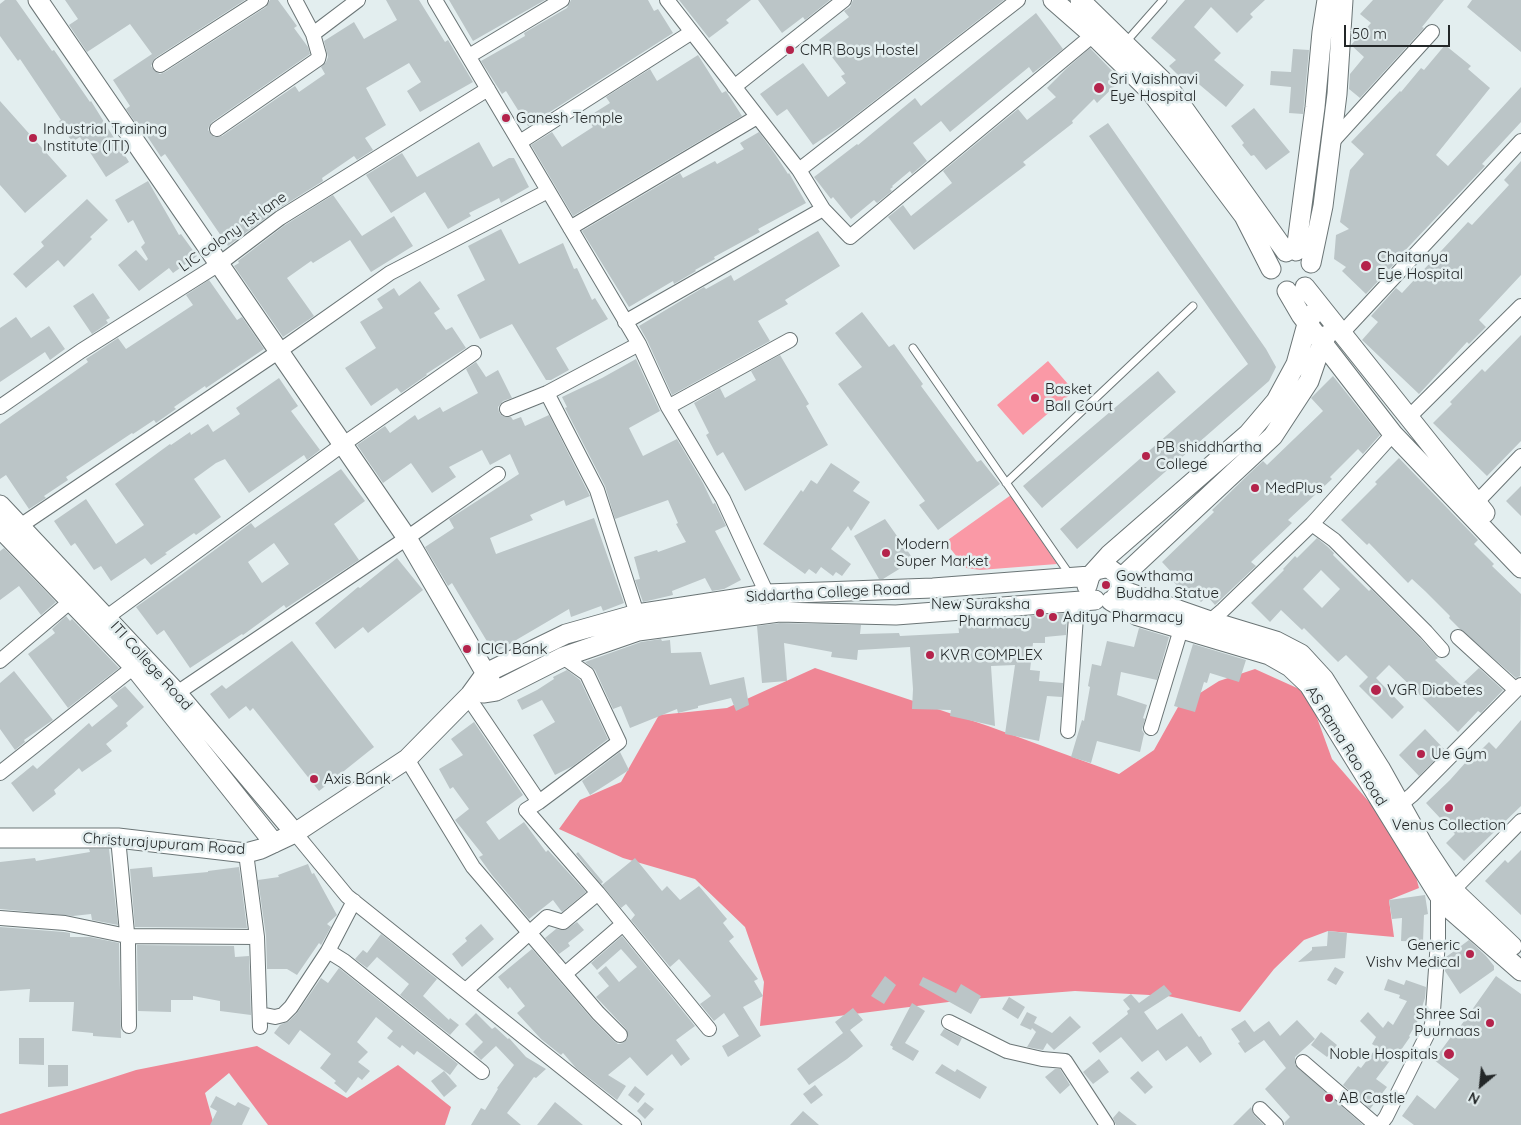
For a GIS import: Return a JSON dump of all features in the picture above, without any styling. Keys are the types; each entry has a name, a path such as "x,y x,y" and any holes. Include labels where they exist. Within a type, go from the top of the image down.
{"street":[{"path":"38,0 407,538 496,691"},
{"path":"160,66 261,0"},
{"path":"217,129 318,59 319,55 313,34 295,0"},
{"path":"313,34 358,0"},
{"path":"435,0 639,344 668,407 723,499 767,594"},
{"path":"469,56 562,0"},
{"path":"667,0 799,170 823,208 850,237 1094,35"},
{"path":"734,87 844,0"},
{"path":"799,170 1018,0"},
{"path":"1052,0 1094,35 1151,92 1244,216 1271,269 1275,283 1280,288 1293,292 1305,287 1312,276 1311,263 1322,206 1337,94 1342,0"},
{"path":"1080,0 1167,85 1291,251 1307,258 1311,263"},
{"path":"1291,251 1315,107 1327,0"},
{"path":"520,142 692,32"},
{"path":"1331,143 1432,32"},
{"name":"LIC colony 1st lane","path":"0,407 81,351 218,264 280,218 488,89"},
{"path":"570,228 758,117"},
{"path":"1086,574 1087,586 1091,596 1105,594 1273,436 1308,381 1322,343 1521,141"},
{"path":"6,531 278,352 390,272 548,191"},
{"path":"625,322 823,208"},
{"path":"1271,269 1276,258 1291,251"},
{"path":"1305,287 1476,503 1521,552"},
{"path":"1287,291 1322,343 1393,434 1521,568"},
{"path":"1086,574 1248,434 1276,400 1296,364 1308,324 1319,304"},
{"path":"1210,620 1223,610 1312,524 1409,417 1521,306"},
{"path":"668,407 790,340"},
{"path":"507,408 547,393 639,344"},
{"path":"107,617 342,445 474,353"},
{"path":"547,393 597,490 637,614"},
{"path":"1476,503 1521,456"},
{"path":"177,693 407,538 498,474"},
{"name":"ITI College Road","path":"0,505 6,531 134,667 274,843"},
{"path":"1312,524 1334,540 1442,650"},
{"name":"ITI College Road","path":"6,531 107,617 177,693 294,833"},
{"path":"1068,731 1105,594 1114,572 1105,568 1086,574"},
{"name":"Siddartha College Road","path":"294,833 407,759 469,696 486,673 566,634 637,614 767,594 933,588 1086,574"},
{"name":"Siddartha College Road","path":"469,696 496,691 563,657 638,631 779,612 896,614 1105,594"},
{"name":"AS Rama Rao Road","path":"1105,594 1210,620 1276,641 1301,654 1324,678 1401,804 1446,892 1450,909 1521,971"},
{"name":"AS Rama Rao Road","path":"1105,594 1138,616 1269,655 1290,667 1309,685 1446,892 1483,920 1521,954"},
{"path":"0,661 71,601"},
{"path":"1151,728 1181,630"},
{"path":"1401,804 1518,688 1458,637"},
{"path":"563,657 587,674 619,742 526,810 598,893 709,1030"},
{"path":"0,773 134,667"},
{"path":"469,696 539,802"},
{"path":"407,759 473,867 598,1013 620,1035"},
{"path":"1303,1062 1378,1125 1386,1116 1432,1025 1438,941 1446,892 1521,821"},
{"path":"294,833 348,896 634,1125"},
{"name":"Christurajupuram Road","path":"0,838 118,838 246,853 261,849 294,833"},
{"path":"118,838 127,936 129,1026"},
{"path":"246,853 257,937 260,1020 283,1015 290,1007 328,951 354,900"},
{"path":"466,990 547,917 563,922 598,893"},
{"path":"0,918 65,923 127,936 257,937"},
{"path":"564,974 623,924"},
{"path":"328,951 482,1072"},
{"path":"949,1022 1007,1051 1042,1059 1065,1061 1107,1125"},
{"path":"1260,1109 1276,1125"}],"lane":[{"path":"1125,44 1163,0"},
{"path":"1006,483 1193,306"},
{"path":"913,348 1006,483 1086,574"}],"shaded area":[{"name":"Basket Ball Court","path":"1048,361 1074,391 1023,435 997,405"},
{"path":"1011,495 1057,564 980,570 966,568 945,542"},
{"path":"815,668 988,726 1119,774 1154,750 1178,707 1219,681 1255,669 1308,693 1332,759 1408,847 1419,888 1389,900 1394,937 1328,931 1304,940 1274,969 1240,1012 1168,996 1075,991 972,999 760,1026 764,982 745,927 695,879 623,858 559,829 580,800 621,782 659,715 727,708"},
{"path":"257,1046 347,1098 398,1065 451,1107 445,1125 268,1125 229,1073 205,1093 214,1125 0,1125 0,1114 136,1070"}],"building":[{"path":"5,0 16,0 52,51 54,50 91,101 129,162 106,177 80,137 72,142 59,121 61,120 20,59 18,61 0,36 0,4"},
{"path":"65,0 245,0 155,58 151,66 160,74 266,7 270,0 278,0 297,26 294,28 308,47 310,54 212,122 208,130 214,137 222,136 295,86 299,92 325,74 321,67 328,57 324,41 354,22 364,39 397,20 386,0 419,0 445,42 448,40 473,82 420,112 407,91 421,82 409,63 366,88 386,125 365,138 373,150 357,160 354,156 322,178 323,181 275,211 228,246 165,154 161,157 137,121 135,122 126,109 130,106 113,80 152,54 130,24 87,52 69,25 78,19"},
{"path":"449,0 545,0 473,41"},
{"path":"571,0 648,0 654,11 658,9 673,33 528,126 506,91 502,94 481,61 525,36 524,33 567,8"},
{"path":"679,0 751,0 726,20 729,23 709,38"},
{"path":"758,0 830,0 805,20 803,17 782,33"},
{"path":"853,0 1004,0 843,125 813,145 787,109 777,116 760,94 803,63 828,97 846,83 841,76 845,74 819,40 849,17 844,11 850,7"},
{"path":"1185,0 1265,0 1250,14 1253,17 1237,33 1211,7 1194,27 1221,53 1214,60 1244,85 1226,107 1194,80 1188,85 1169,66 1176,60 1151,38"},
{"path":"1373,0 1444,0 1422,27 1424,28 1360,98 1349,89 1350,74 1364,57 1351,45 1371,23 1360,14"},
{"path":"1472,0 1521,0 1521,52 1467,7"},
{"path":"1036,13 1063,49 1033,73 1029,67 950,132 941,121 913,143 927,161 912,174 910,171 892,186 890,189 892,191 877,203 874,200 851,219 833,197 831,199 814,177 858,145 915,98 921,106"},
{"path":"1445,45 1471,66 1468,69 1490,88 1436,155 1448,166 1521,87 1521,122 1482,164 1485,166 1366,294 1342,271 1346,267 1334,259 1336,235 1349,229 1340,222 1350,170 1364,154 1351,142 1401,92 1421,68 1424,70"},
{"path":"1090,48 1121,80 1097,103 1094,99 1072,121 1073,123 1023,162 1026,165 914,250 888,217 903,205 911,216 952,183 943,171 1018,109 1027,120 1056,97 1047,88"},
{"path":"1293,49 1309,50 1303,114 1289,113 1291,87 1270,85 1271,71 1291,72"},
{"path":"698,55 722,93 726,91 742,116 573,216 531,145 552,132 562,147 593,127 586,118 610,103 606,97 650,69 657,81"},
{"path":"0,101 67,176 25,213 0,185"},
{"path":"1254,108 1290,152 1266,170 1254,155 1251,156 1242,145 1244,143 1231,126"},
{"path":"1108,123 1266,349 1276,367 1269,381 1077,549 1060,529 1248,364 1089,136"},
{"path":"759,132 789,173 806,203 758,229 760,232 714,257 715,259 674,284 673,281 629,307 582,231 680,173 683,178 715,161 717,164 744,149 740,143"},
{"path":"479,142 493,167 509,158 514,158 529,187 501,203 499,198 469,213 471,216 448,229 425,192 391,213 366,175 402,153 417,177"},
{"path":"1521,161 1521,275 1479,320 1486,327 1469,344 1467,342 1419,394 1362,340 1378,322 1371,316 1396,288 1402,293 1468,222 1472,225 1509,185 1504,180"},
{"path":"148,181 179,235 181,234 197,256 173,273 169,268 139,291 118,265 136,250 146,261 148,259 141,247 145,243 133,220 128,223 115,200"},
{"path":"333,195 362,236 394,216 413,246 371,272 350,240 313,263 311,261 287,278 314,316 283,337 234,266 285,225"},
{"path":"87,199 108,220 90,237 92,239 64,267 58,260 26,288 13,274 44,246 41,242"},
{"path":"501,229 519,264 563,243 574,269 577,268 592,300 595,298 608,319 556,348 569,370 551,380 546,380 512,324 480,339 457,295 485,280 468,246"},
{"path":"818,231 840,266 785,300 788,304 758,321 770,341 672,395 639,326 704,287 706,289 731,275 734,281"},
{"path":"209,280 237,320 242,317 264,349 174,407 176,409 156,423 154,420 132,433 66,477 68,480 29,509 6,475 0,479 0,424 88,362 86,359 118,338 126,349 193,305 186,295"},
{"path":"420,281 440,309 434,313 446,330 452,327 466,348 401,393 397,388 371,406 345,368 376,348 360,322 383,308 377,299 394,288 399,296"},
{"path":"93,293 110,318 106,320 108,323 92,334 73,306"},
{"path":"862,312 889,347 894,344 923,384 921,386 977,462 981,460 1000,484 938,530 919,505 925,501 838,384 862,367 835,333"},
{"path":"16,317 31,338 49,326 65,349 50,360 45,352 0,382 0,328"},
{"path":"1521,335 1521,441 1487,476 1433,423 1452,404 1450,402 1482,369 1485,372"},
{"path":"780,355 809,404 806,406 828,445 745,491 723,452 717,456 706,435 709,433 694,403 720,388 725,398 756,380 751,371"},
{"path":"636,359 660,411 629,428 643,456 677,439 713,504 715,503 726,526 715,531 741,580 724,589 712,591 705,578 672,591 673,595 643,602 635,580 640,579 634,557 657,550 658,552 686,542 676,524 678,523 668,500 615,519 605,486 565,408 567,407 562,397"},
{"path":"476,362 486,377 498,370 512,398 503,401 498,407 502,416 511,417 513,420 521,417 525,426 549,415 590,496 566,506 564,500 530,515 533,520 490,538 496,554 594,518 624,603 603,611 601,606 571,617 569,609 494,653 452,583 448,586 425,547 454,528 449,519 519,474 510,454 490,465 482,450 449,467 456,477 432,493 411,463 383,483 357,445 385,426 390,433 415,415 418,420 440,407 443,412 478,393 466,369"},
{"path":"1158,371 1176,392 1042,508 1023,486"},
{"path":"1333,376 1380,435 1363,454 1358,449 1330,477 1332,479 1288,520 1292,523 1251,562 1256,566 1215,605 1207,596 1201,602 1192,593 1188,597 1170,578 1174,575 1162,562 1214,512 1212,510 1251,472 1263,461 1267,465 1323,411 1311,398"},
{"path":"279,378 298,406 291,411 320,450 307,460 304,455 249,493 225,459 216,463 194,479 221,517 196,535 194,533 151,565 145,558 111,581 101,566 94,570 75,543 71,546 54,521 86,499 116,544 144,525 115,484 170,444 190,432 191,435 208,424 213,432 240,414 236,408"},
{"path":"1399,458 1478,540 1474,544 1494,564 1492,566 1521,594 1520,676 1516,678 1460,629 1449,618 1450,616 1412,579 1408,583 1369,543 1367,545 1341,520 1377,484 1375,482"},
{"path":"831,463 860,482 853,491 870,502 851,531 848,526 831,549 851,564 842,576 836,572 833,576 821,567 816,574 809,569 805,574 763,544 801,490 803,492 811,480 817,484"},
{"path":"341,469 365,501 334,524 359,560 286,608 284,605 243,635 190,668 164,630 157,635 136,607 251,523 255,528","holes":["274,543 289,564 262,583 248,562"]},
{"path":"1521,486 1521,516 1506,501"},
{"name":"Modern Super Market","path":"885,519 914,560 883,579 879,579 854,536"},
{"path":"1317,538 1334,553 1333,555 1369,591 1371,589 1420,638 1438,658 1435,660 1461,685 1479,668 1503,690 1481,713 1478,711 1458,732 1389,665 1376,678 1404,707 1392,719 1359,686 1368,677 1346,655 1338,662 1304,628 1302,630 1281,610 1270,622 1251,603 1284,570 1295,556 1297,558","holes":["1321,570 1340,589 1322,608 1303,589"]},
{"path":"4,548 56,602 41,615 19,586 0,600 0,551"},
{"path":"397,558 423,590 368,633 363,627 335,649 315,623 358,587 360,588"},
{"path":"1067,613 1066,635 1045,637 1045,643 1033,643 1030,670 1040,671 1039,681 1063,683 1062,697 1047,696 1039,741 1005,734 1015,665 991,666 995,726 950,716 951,710 912,709 913,689 910,647 858,650 857,660 831,657 832,652 784,643 787,681 762,683 757,626 780,623 861,625 860,634 899,633 900,636 959,633 958,622"},
{"path":"66,616 70,621 72,619 119,668 68,708 28,654 55,633 52,629"},
{"path":"1139,628 1169,637 1157,680 1121,672 1117,695 1147,705 1142,730 1145,735 1140,752 1097,741 1091,763 1071,757 1082,720 1084,721 1092,664 1101,666 1107,641 1134,647"},
{"path":"661,639 662,641 670,640 671,653 701,652 710,685 744,677 749,705 736,711 731,698 678,713 677,709 630,728 621,706 613,709 595,670 585,662 641,642"},
{"path":"292,641 374,747 319,791 253,708 250,711 246,706 229,719 210,694 222,685 226,689"},
{"path":"1193,644 1246,660 1239,682 1210,673 1207,683 1204,682 1195,712 1174,706"},
{"path":"567,670 580,680 608,739 573,766 555,775 533,735 555,722 542,700 522,710 517,700 537,690 554,679 553,677"},
{"path":"14,671 53,720 24,740 25,742 15,750 0,729 0,683"},
{"path":"125,686 144,707 126,723 128,726 106,744 112,751 82,772 79,768 54,790 56,794 33,812 11,783 33,765 37,769 89,723 92,727 118,706 110,697"},
{"path":"1521,720 1521,806 1464,861 1446,843 1455,834 1426,803 1466,762 1467,764 1489,742 1496,749"},
{"path":"474,722 523,795 486,822 499,840 524,822 546,852 548,850 586,892 562,912 553,900 529,919 492,875 479,857 483,855 455,820 469,809 453,787 450,789 439,769 463,755 451,739"},
{"path":"1425,729 1445,750 1419,776 1399,755"},
{"path":"620,752 629,770 590,795 582,781"},
{"path":"89,849 109,849 118,925 92,920 91,914 73,916 0,909 0,862 35,858 36,861 90,852"},
{"path":"1521,850 1521,915 1485,881 1505,860 1508,863"},
{"path":"578,852 603,882 601,884 576,854"},
{"path":"635,858 662,891 667,886 680,900 699,886 727,919 723,923 734,937 729,941 758,979 754,981 763,996 743,1007 761,1036 728,1057 722,1046 739,1036 724,1013 714,1021 700,1004 711,996 679,959 670,967 631,920 635,915 626,904 621,908 602,885"},
{"path":"308,864 337,915 327,924 331,927 321,945 319,943 297,975 287,969 267,969 266,936 258,880 279,877 278,875"},
{"path":"152,867 153,877 239,867 247,928 135,927 130,869"},
{"path":"1425,895 1428,914 1424,915 1423,942 1401,941 1402,918 1392,919 1389,900"},
{"path":"577,922 584,930 568,943 570,946 559,954 545,938 556,929 565,930"},
{"path":"481,924 494,939 462,967 452,954 467,941 465,938"},
{"path":"0,927 64,932 70,933 70,937 90,937 119,943 121,1038 93,1036 93,1033 72,1031 74,1002 29,1002 30,989 0,991"},
{"path":"1328,931 1347,933 1345,958 1298,962 1312,950 1312,947 1327,946"},
{"path":"381,934 437,979 423,996 449,1020 450,1018 459,1025 450,1035 400,995 409,984 377,957 367,968 355,959 363,950 367,953"},
{"path":"622,936 695,1026 676,1040 690,1059 681,1066 672,1054 647,1076 630,1057 608,1075 626,1086 617,1100 576,1068 563,1053 561,1055 541,1039 517,1013 525,1006 510,987 508,989 498,977 532,949 592,1019 614,1041 618,1044 623,1043 628,1038 626,1029 596,997 609,986 598,973 606,966 619,982 637,967 621,949 597,970 591,963"},
{"path":"1469,940 1486,956 1494,966 1494,970 1460,994 1445,971 1446,957"},
{"path":"137,945 234,946 235,957 249,956 251,1015 220,1011 220,1001 193,996 193,1000 171,1000 171,1012 138,1011"},
{"path":"1335,967 1344,972 1336,985 1327,980"},
{"path":"339,968 458,1064 450,1075 417,1051 414,1055 402,1045 400,1048 387,1038 393,1031 376,1017 357,1042 368,1052 358,1062 370,1071 362,1080 358,1077 346,1093 334,1083 336,1081 320,1068 331,1054 300,1030 289,1045 274,1033 280,1025 289,1021 297,1013 321,978 328,983"},
{"path":"885,976 896,985 884,1004 871,996"},
{"path":"1496,976 1521,994 1521,1125 1414,1125 1402,1116 1417,1095 1435,1109 1459,1079 1434,1060"},
{"path":"923,977 956,993 961,984 981,996 971,1014 919,985"},
{"path":"1388,979 1404,985 1406,980 1426,987 1425,998 1420,1017 1410,1037 1394,1060 1392,1058 1376,1079 1387,1087 1370,1109 1343,1085 1358,1066 1361,1068 1377,1047 1372,1044 1376,1037 1360,1021 1368,1012 1383,1028 1388,1021 1393,1025 1407,1001 1399,998 1400,995 1384,990"},
{"path":"1164,985 1172,994 1144,1012 1157,1030 1182,1013 1199,1037 1201,1036 1212,1054 1200,1063 1187,1046 1166,1061 1158,1050 1142,1062 1121,1037 1100,1053 1092,1043 1128,1014 1127,1011 1130,1009 1123,1000 1131,994 1139,1003"},
{"path":"1009,997 1025,1007 1018,1019 1002,1009"},
{"path":"912,1003 925,1011 905,1043 919,1051 913,1061 892,1049 893,1047 890,1045"},
{"path":"853,1008 863,1020 850,1030 863,1046 809,1085 797,1069 843,1033 835,1022"},
{"path":"1027,1012 1037,1017 1034,1023 1052,1033 1070,1016 1081,1027 1054,1050 1047,1043 1043,1050 1027,1047 1036,1032 1032,1028 1031,1030 1020,1025"},
{"path":"476,1013 492,1029 495,1027 509,1038 526,1057 546,1069 536,1078 534,1077 507,1113 521,1125 471,1125 481,1108 485,1110 497,1088 514,1065 496,1046 481,1060 473,1052 483,1042 465,1024"},
{"path":"1245,1020 1254,1032 1269,1021 1280,1036 1297,1020 1315,1039 1295,1057 1295,1065 1363,1125 1285,1125 1284,1123 1290,1117 1265,1089 1286,1068 1264,1040 1245,1053 1231,1029"},
{"path":"944,1029 962,1038 958,1046 940,1035"},
{"path":"1321,1032 1337,1045 1327,1057 1311,1045"},
{"path":"19,1038 44,1038 44,1065 19,1064"},
{"path":"1099,1059 1109,1072 1093,1084 1083,1072"},
{"path":"942,1064 955,1072 957,1069 987,1087 980,1099 935,1073"},
{"path":"48,1065 68,1065 68,1086 48,1087"},
{"path":"1055,1069 1060,1069 1070,1085 1060,1094 1045,1077"},
{"path":"444,1071 457,1086 444,1097 431,1081"},
{"path":"1138,1071 1153,1087 1145,1094 1130,1078"},
{"path":"815,1085 823,1095 811,1104 803,1094"},
{"path":"635,1086 645,1094 638,1103 628,1095"},
{"path":"216,1096 235,1106 238,1102 250,1108 242,1125 210,1125 217,1111 210,1107"},
{"path":"555,1102 571,1115 583,1125 537,1125"},
{"path":"645,1102 654,1109 645,1119 637,1111"},
{"path":"1251,1107 1254,1115 1264,1125 1233,1125"},
{"path":"803,1111 819,1125 790,1125"},
{"path":"1119,1111 1137,1125 1116,1125 1113,1118"}],"place":[{"name":"CMR Boys Hostel","path":"790,50"},
{"name":"Sri Vaishnavi Eye Hospital","path":"1099,88"},
{"name":"Ganesh Temple","path":"506,118"},
{"name":"Industrial Training Institute (ITI)","path":"33,138"},
{"name":"Chaitanya Eye Hospital","path":"1366,266"},
{"name":"Basket Ball Court","path":"1035,398"},
{"name":"PB shiddhartha College","path":"1146,456"},
{"name":"MedPlus","path":"1255,488"},
{"name":"Modern Super Market","path":"886,553"},
{"name":"Gowthama Buddha Statue","path":"1106,585"},
{"name":"New Suraksha Pharmacy","path":"1040,613"},
{"name":"Aditya Pharmacy","path":"1053,617"},
{"name":"ICICI Bank","path":"467,649"},
{"name":"KVR COMPLEX","path":"930,655"},
{"name":"VGR Diabetes","path":"1376,690"},
{"name":"Ue Gym","path":"1421,754"},
{"name":"Axis Bank","path":"314,779"},
{"name":"Venus Collection","path":"1449,808"},
{"name":"Generic Vishv Medical","path":"1470,954"},
{"name":"Shree Sai Puurnaas","path":"1490,1023"},
{"name":"Noble Hospitals","path":"1449,1054"},
{"name":"AB Castle","path":"1329,1098"}]}
